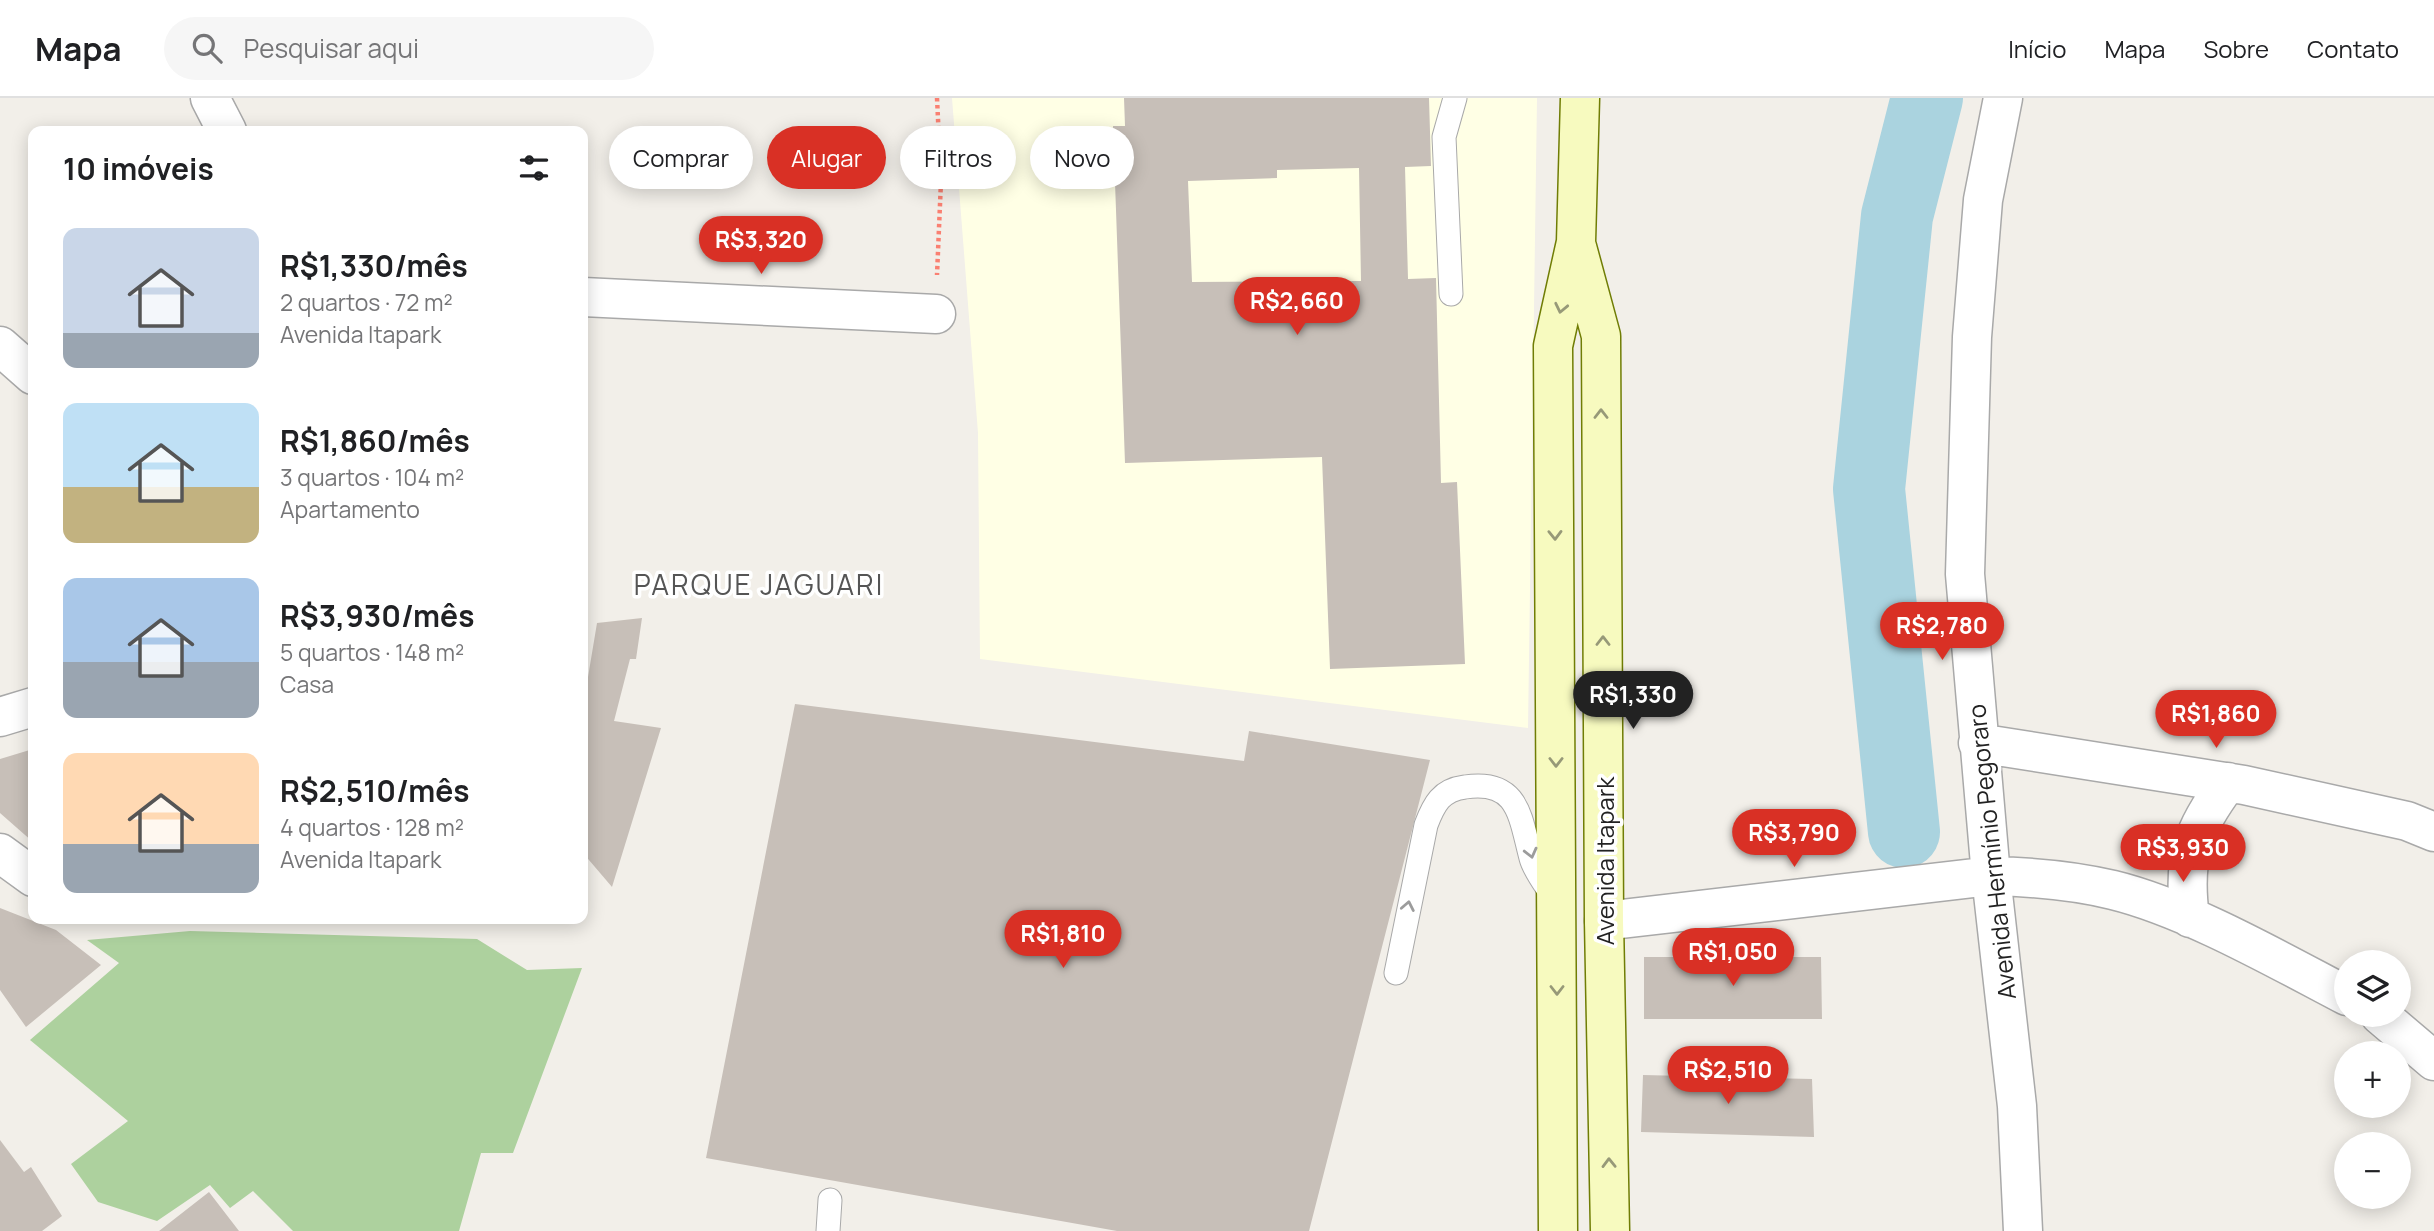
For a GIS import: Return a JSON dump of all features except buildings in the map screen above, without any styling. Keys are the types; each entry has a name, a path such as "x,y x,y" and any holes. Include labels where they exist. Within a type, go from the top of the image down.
{"main road":[{"name":"Avenida Itapark","path":"1558,1231 1553,346 1576,242 1580,98"},
{"name":"Avenida Itapark","path":"1576,242 1601,336 1604,921 1610,1231"}],"street":[{"path":"210,98 224,126"},
{"name":"Avenida Hermínio Pegoraro","path":"2003,98 1983,200 1972,337 1965,574 1978,743 2017,1106 2023,1231"},
{"path":"588,297 936,314"},
{"path":"0,346 28,371"},
{"path":"0,717 28,709"},
{"path":"1978,743 2228,782 2407,821 2434,832"},
{"path":"2190,918 2186,890 2191,846 2208,808 2228,782"},
{"path":"0,853 28,873"},
{"path":"1604,921 1991,876 2047,877 2115,890 2190,918 2334,990"},
{"path":"2394,1027 2434,1061"}],"lane":[{"path":"1451,294 1444,136 1455,98"},
{"path":"1396,973 1426,825 1434,804 1450,789 1484,784 1502,791 1517,806 1531,860 1557,902"},
{"path":"828,1231 830,1200"}],"path":[{"path":"936,314 941,181 937,98"}],"shaded area":[{"path":"952,98 1537,98 1528,728 980,659 978,433 959,189 1016,189 1016,126 954,126"}],"green space":[{"path":"190,931 477,939 527,970 582,968 513,1153 481,1153 459,1231 293,1231 253,1191 230,1208 210,1185 157,1221 98,1202 71,1164 128,1121 30,1040 119,963 87,940"}],"waterway":[{"path":"1904,832 1869,489 1897,216 1927,98"}],"district":[{"name":"PARQUE JAGUARI","path":"759,584"}]}
